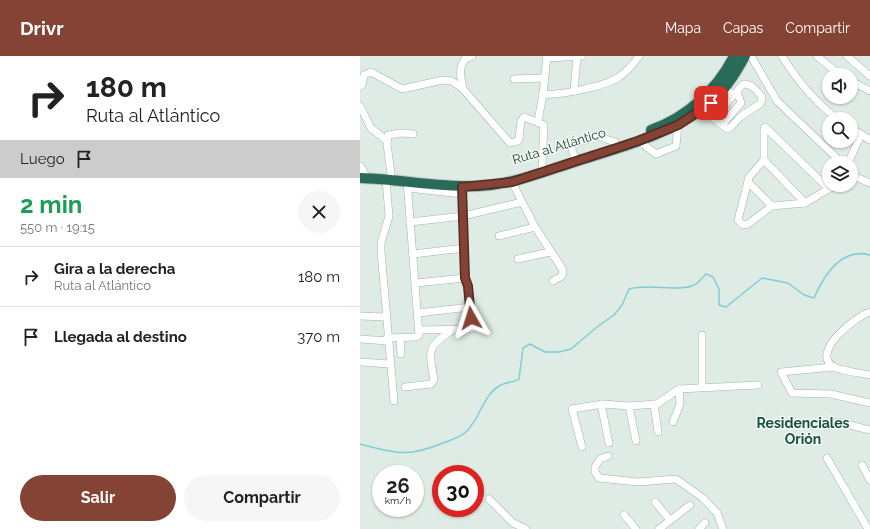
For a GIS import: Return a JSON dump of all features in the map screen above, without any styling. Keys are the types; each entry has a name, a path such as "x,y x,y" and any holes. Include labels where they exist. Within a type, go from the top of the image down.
{"highway":[{"name":"Ruta al Atlántico","path":"361,172 388,176 448,180 483,180 496,179 542,166 654,129 677,118 697,104 735,61 745,56"},
{"name":"Ruta al Atlántico","path":"388,176 408,184 462,190 512,182 638,141 678,125 702,109 725,87 735,61"}],"street":[{"path":"463,89 461,67 465,59 472,56"},
{"path":"538,122 547,57 578,56 574,90"},
{"path":"543,94 556,95 614,80 625,72 639,56"},
{"path":"751,56 777,101 835,156"},
{"path":"782,56 802,86 828,112"},
{"path":"817,56 832,68"},
{"path":"847,56 866,70 870,76"},
{"path":"360,86 362,85 364,75 371,72 402,89 443,80 452,81 463,89 510,143 518,141 519,139 522,118 526,117 545,127 542,166"},
{"path":"514,79 544,78"},
{"path":"702,109 727,129 731,127 740,117 761,103 762,98 749,84 743,84 714,118"},
{"path":"858,85 870,91"},
{"path":"722,125 741,103 740,98 735,93 730,93 725,87"},
{"path":"360,106 372,128 387,140"},
{"path":"638,141 656,154 676,146 678,125"},
{"path":"822,178 766,126 764,129 764,160 751,174 738,220 740,223 748,224 772,206 805,203 824,192"},
{"path":"858,133 870,140"},
{"path":"394,401 385,317 381,251 381,243 389,216 387,140 388,135 390,134 413,134"},
{"path":"851,156 861,135"},
{"path":"764,160 805,203"},
{"path":"858,177 869,180"},
{"path":"512,182 535,227 563,270 562,276 553,281"},
{"path":"748,182 772,206"},
{"path":"360,339 388,340 416,337 419,335 420,330 408,184"},
{"path":"420,330 472,329 468,286 465,278 462,190"},
{"path":"410,222 463,216 522,202"},
{"path":"499,236 535,227"},
{"path":"413,254 465,248"},
{"path":"518,259 550,252"},
{"path":"416,283 465,278"},
{"path":"418,313 470,307"},
{"path":"834,367 828,360 827,351 830,343 855,320 870,312"},
{"path":"360,316 385,317"},
{"path":"405,386 431,384 434,380 430,355 432,347 436,342 453,330"},
{"path":"702,335 702,388"},
{"path":"400,338 401,354"},
{"path":"360,362 390,364"},
{"path":"870,375 834,367 781,372 792,393 831,394 870,402"},
{"path":"582,447 572,409 601,404 629,406 657,404 679,389 758,385"},
{"path":"673,422 680,404 679,389"},
{"path":"601,404 609,443"},
{"path":"654,404 658,432"},
{"path":"629,406 636,441"},
{"path":"838,422 870,430"},
{"path":"608,456 600,459 594,467 599,478 638,482 676,480 703,498 717,513 723,529"},
{"path":"828,458 868,525"},
{"path":"862,465 870,480"},
{"path":"489,499 512,523 526,529"},
{"path":"655,502 670,520"},
{"path":"659,529 690,505"},
{"path":"624,516 636,529"},
{"path":"699,529 705,523"}],"waterway":[{"path":"360,444 393,452 410,452 431,448 462,435 471,426 485,401 494,390 501,385 519,379 523,348 530,344 545,352 559,352 571,349 614,315 622,305 629,289 637,287 685,288 696,284 706,274 713,277 719,289 719,305 726,307 762,278 788,283 804,295 814,298 828,272 842,259 850,255 870,255"}],"district":[{"name":"Residenciales Orión","path":"803,432"}],"route":[{"path":"471,318 468,286 465,278 462,187 512,182 659,134 678,125 711,103"}]}
